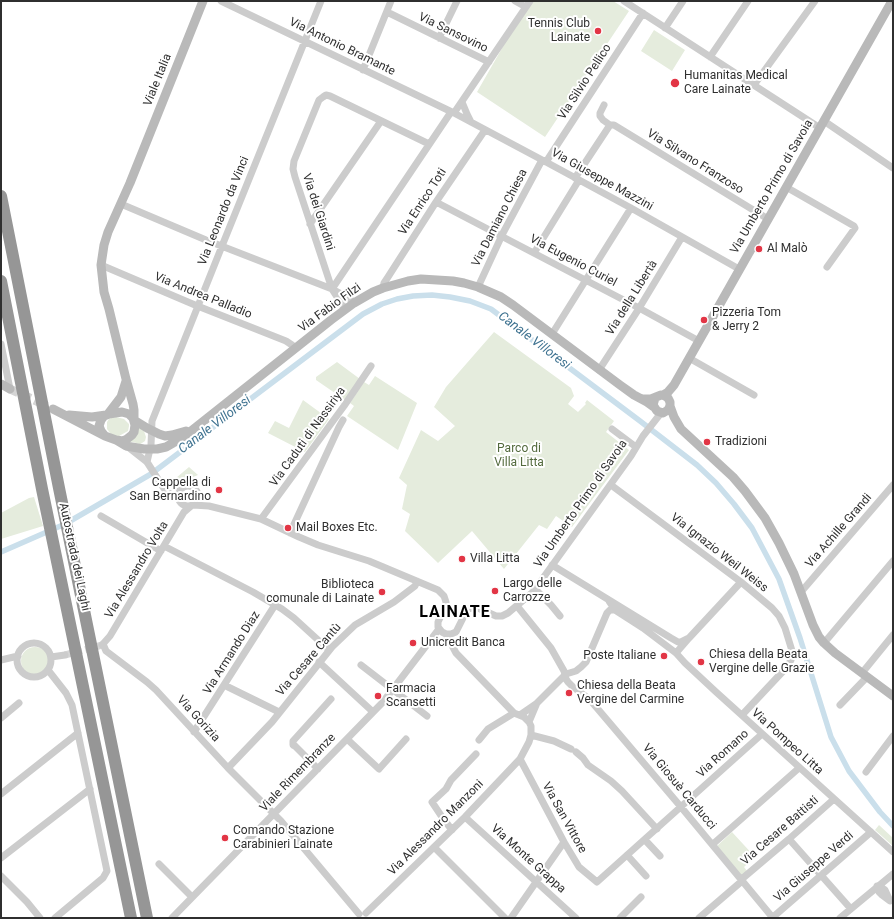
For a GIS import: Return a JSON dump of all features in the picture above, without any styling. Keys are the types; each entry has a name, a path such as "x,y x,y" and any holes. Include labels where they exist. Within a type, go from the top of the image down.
{"highway":[{"name":"Autostrada dei Laghi","path":"1,196 147,918"},
{"name":"Autostrada dei Laghi","path":"1,282 42,489 131,918"}],"street":[{"name":"Viale Italia","path":"134,420 133,404 102,277 101,265 103,252 113,221 203,1"},
{"name":"Via Antonio Bramante","path":"221,1 452,113"},
{"name":"Via Leonardo da Vinci","path":"147,462 152,441 151,430 155,412 321,1"},
{"path":"363,70 391,1"},
{"path":"439,38 457,1"},
{"path":"332,289 429,144 462,102 528,4 515,1"},
{"path":"665,28 683,1"},
{"path":"710,57 748,1"},
{"path":"754,85 814,1"},
{"name":"Via Umberto Primo di Savoia","path":"443,632 453,634 456,632 466,612 470,608 475,607 496,616 502,616 530,595 611,485 662,406 892,1"},
{"path":"629,2 643,14 754,85 822,124 893,168"},
{"name":"Via Sansovino","path":"387,12 489,62"},
{"name":"Via Silvio Pellico","path":"544,161 643,14"},
{"name":"Via dei Giardini","path":"345,309 332,289 294,177 294,161 321,98 326,95 330,96 429,144"},
{"path":"462,102 472,123"},
{"path":"534,253 610,125 600,116 604,105"},
{"name":"Via Giuseppe Mazzini","path":"452,113 631,208 739,269"},
{"path":"310,224 381,121"},
{"name":"Via Silvano Franzoso","path":"610,125 614,125 768,219"},
{"name":"Via Enrico Toti","path":"384,288 384,283 436,202 485,130"},
{"name":"Via Damiano Chiesa","path":"478,287 502,236 544,161"},
{"path":"786,187 854,226 855,228 827,267"},
{"path":"122,201 222,246 332,289 349,298 354,303"},
{"name":"Via Eugenio Curiel","path":"436,202 699,341"},
{"path":"552,334 631,208"},
{"name":"Via della Libertà","path":"599,370 682,237"},
{"name":"Via Andrea Palladio","path":"101,265 182,300 286,341 294,349"},
{"name":"Via Fabio Filzi","path":"116,440 126,446 138,449 150,450 170,445 181,439 354,303 373,292 384,288 421,279 453,281 478,287 501,297 634,395 662,406"},
{"path":"1,344 10,389"},
{"path":"689,358 754,395"},
{"name":"Via Caduti di Nassiriya","path":"261,520 344,406 371,366"},
{"name":"Viale Italia","path":"107,414 121,398 126,379"},
{"path":"1,384 10,389"},
{"path":"662,406 674,417 681,429 733,477 759,511 779,543 794,574 819,637 824,643 893,696"},
{"path":"53,409 105,436 116,440 127,440 132,435 135,428 134,420 126,412 92,417 64,414"},
{"path":"105,436 99,426 102,418 107,414"},
{"name":"Via Fabio Filzi","path":"134,420 162,435 168,436 192,430"},
{"path":"290,533 343,420"},
{"path":"612,429 636,447"},
{"path":"126,446 147,462 163,488 187,506 209,506 261,520 318,545 379,564 438,590 443,594 446,605 438,622 456,653 517,714 530,722"},
{"name":"Via Achille Grandi","path":"801,592 893,484"},
{"name":"Via Ignazio Weil Weiss","path":"611,485 740,582 772,608 779,616 785,628 792,654 791,660 787,667 742,716"},
{"path":"179,499 180,491 185,487 192,487 196,490 198,496 205,504 209,506"},
{"path":"163,488 180,491"},
{"path":"192,505 197,501 198,496"},
{"name":"Via Alessandro Volta","path":"103,645 110,636 184,512 192,505"},
{"path":"101,516 253,592 294,618 329,650"},
{"path":"824,643 893,561"},
{"name":"Via Pompeo Litta","path":"552,565 609,601 617,609 668,646 742,716 893,852"},
{"name":"Via Cesare Cantù","path":"228,768 272,722 329,650 355,625 394,602 415,586 417,581"},
{"path":"676,653 740,582"},
{"path":"535,589 560,616"},
{"name":"Via Armando Diaz","path":"194,732 275,605"},
{"name":"Via Giosuè Carducci","path":"516,606 551,648 566,674 566,679 568,682 591,701 713,844 772,918"},
{"path":"479,740 488,729 537,703 566,674 576,671 581,667 586,662 606,613 610,610 617,609"},
{"name":"Via Pompeo Litta","path":"617,609 673,640"},
{"name":"Viale Rimembranze","path":"172,918 383,702 433,637 443,632"},
{"path":"840,705 865,675 893,635"},
{"path":"668,646 673,640 681,642 689,638"},
{"path":"27,645 42,645 49,652 51,657 48,670 41,676 32,677 24,674 19,667 18,659 20,652 27,645"},
{"name":"Via Gorizia","path":"103,645 106,651 152,686 172,706 228,768 281,821 361,915 370,915 372,918"},
{"path":"51,657 65,655"},
{"path":"4,660 18,659"},
{"path":"319,662 373,712"},
{"path":"361,665 427,716"},
{"path":"48,670 66,693 72,705 108,871 55,918"},
{"path":"224,685 279,712"},
{"path":"318,769 293,745 293,741 331,699"},
{"path":"1,718 19,703"},
{"path":"537,703 530,722 531,733 574,750 584,758 588,765 611,781 622,791 657,829"},
{"path":"1,794 78,733"},
{"name":"Via Alessandro Manzoni","path":"361,915 434,848 520,759 529,742 531,733"},
{"name":"Via Romano","path":"597,882 762,734"},
{"path":"866,772 893,736"},
{"path":"347,739 379,769 406,739"},
{"path":"452,830 432,802 446,789 451,780 476,754"},
{"name":"Via San Vittore","path":"520,759 564,842 579,866 597,882"},
{"path":"713,844 799,768"},
{"path":"1,858 90,789"},
{"name":"Via Cesare Battisti","path":"699,918 747,874 834,799"},
{"name":"Via Monte Grappa","path":"465,816 576,918"},
{"name":"Via Giuseppe Verdi","path":"772,918 870,832"},
{"path":"789,839 851,909"},
{"path":"645,840 660,856"},
{"path":"511,918 564,842"},
{"path":"434,848 506,918"},
{"path":"627,855 646,876"},
{"path":"159,864 192,897"},
{"path":"840,918 893,874"},
{"path":"1,876 27,902 40,918"},
{"path":"877,886 879,892 891,902"},
{"path":"620,918 641,897"}],"green space":[{"path":"529,1 613,1 629,11 545,137 477,92"},
{"path":"654,30 685,50 672,71 641,51"},
{"name":"Parco di Villa Litta","path":"494,332 571,388 574,396 568,404 578,412 586,404 585,403 587,400 614,421 606,432 629,450 572,527 556,516 547,529 539,525 504,569 472,531 438,563 405,531 410,514 402,509 407,485 399,478 421,430 438,441 455,426 434,407 446,387"},
{"path":"337,362 360,379 345,400 316,380 316,377"},
{"path":"375,376 417,403 398,450 347,416 354,406 350,403 364,382 369,385"},
{"path":"303,400 329,419 305,452 268,433 275,421 289,428"},
{"path":"116,417 124,419 129,424 128,431 119,436 114,436 107,429 107,422 109,419"},
{"path":"139,426 144,431 146,437 145,441 140,444 129,441"},
{"path":"189,467 198,475 181,482 176,478"},
{"path":"34,497 43,526 1,539 1,513 29,498"},
{"path":"35,647 45,651 49,661 45,671 35,675 25,671 21,661 25,651"},
{"path":"879,825 893,838 893,846 875,830"},
{"path":"732,832 755,857 744,867 747,871 741,876 717,846"}],"waterway":[{"name":"Canale Villoresi","path":"1,552 65,524 151,474 363,314 382,304 413,296 432,295 470,301 491,309 640,421 697,465 716,483 734,504 752,528 779,579 800,638 831,737 849,771 880,812 893,826"}],"tunnel":[{"path":"10,389 47,406"},
{"path":"65,655 102,645"}],"place":[{"name":"Tennis Club Lainate","path":"598,31"},
{"name":"Humanitas Medical Care Lainate","path":"675,83"},
{"name":"Al Malò","path":"759,249"},
{"name":"Pizzeria Tom & Jerry 2","path":"704,320"},
{"name":"Tradizioni","path":"707,442"},
{"name":"Cappella di San Bernardino","path":"219,490"},
{"name":"Mail Boxes Etc.","path":"288,528"},
{"name":"Villa Litta","path":"462,559"},
{"name":"Largo delle Carrozze","path":"495,591"},
{"name":"Biblioteca comunale di Lainate","path":"382,592"},
{"name":"Unicredit Banca","path":"413,643"},
{"name":"Poste Italiane","path":"664,656"},
{"name":"Chiesa della Beata Vergine delle Grazie","path":"701,662"},
{"name":"Chiesa della Beata Vergine del Carmine","path":"569,693"},
{"name":"Farmacia Scansetti","path":"378,696"},
{"name":"Comando Stazione Carabinieri Lainate","path":"225,838"}],"district":[{"name":"LAINATE","path":"455,613"}]}
